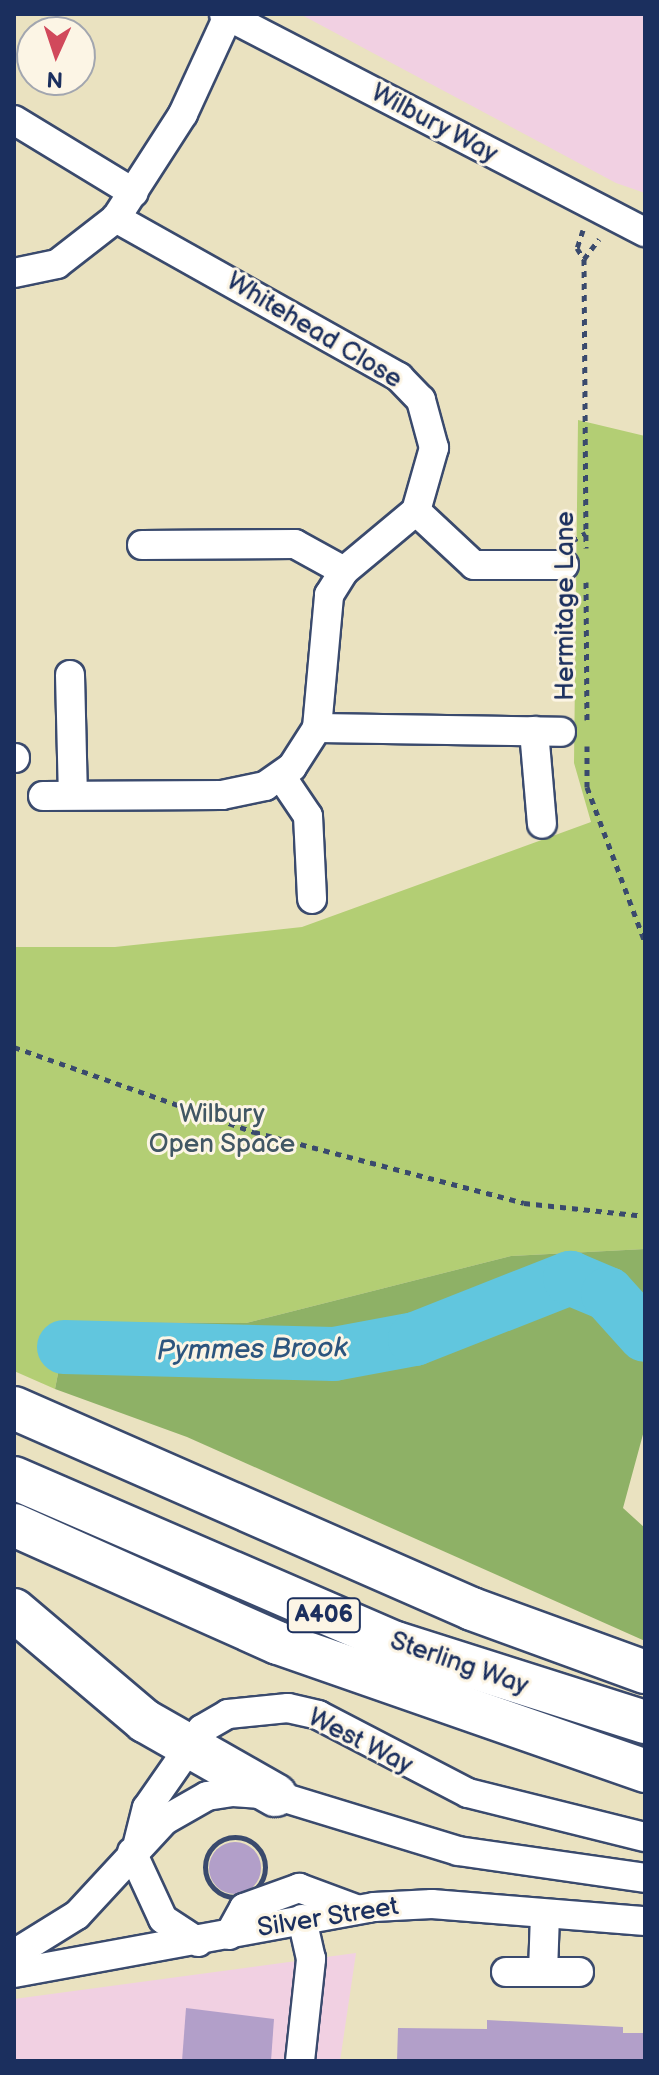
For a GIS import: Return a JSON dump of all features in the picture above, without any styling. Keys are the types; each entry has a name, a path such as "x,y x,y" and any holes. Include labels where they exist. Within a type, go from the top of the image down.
{"highway":[{"path":"14,1408 472,1609 645,1672"},
{"name":"Sterling Way","path":"14,1478 396,1643 645,1722"},
{"name":"Sterling Way","path":"14,1525 278,1643 638,1769"},
{"path":"14,1610 94,1682 186,1749 275,1795"}],"street":[{"path":"14,273 57,264 116,218 183,114 227,15"},
{"name":"Wilbury Way","path":"227,15 645,232"},
{"path":"14,120 134,193"},
{"name":"Whitehead Close","path":"116,218 399,377 431,422 430,478 416,511 344,571 323,616 317,728"},
{"path":"416,511 474,565 564,565"},
{"path":"142,545 295,544 344,571"},
{"path":"70,675 73,795"},
{"path":"43,796 222,795 281,776 317,728 547,731 542,824"},
{"path":"281,776 308,816 312,899"},
{"name":"West Way","path":"135,1847 147,1808 186,1749 228,1714 288,1708 318,1715 468,1793 564,1822 645,1837"},
{"path":"275,1795 420,1843 645,1878"},
{"name":"West Way","path":"14,1954 77,1915 135,1847 207,1796 275,1795"},
{"path":"135,1847 163,1919 198,1942"},
{"path":"229,1935 244,1908 299,1888 356,1909"},
{"name":"Silver Street","path":"14,1973 198,1942 356,1909 432,1904 645,1921"},
{"path":"543,1972 545,1915"},
{"path":"300,2061 311,1959 302,1919"},
{"path":"506,1972 579,1972"}],"path":[{"name":"Hermitage Lane","path":"584,259 587,787 645,942"},
{"path":"14,1047 254,1132 524,1203 645,1216"},
{"path":"228,1836 254,1840 267,1862 263,1882 240,1898 218,1894 204,1877 208,1850 228,1836"}],"shaded area":[{"path":"300,14 645,14 645,193 616,183"},
{"path":"356,1953 340,2061 14,2061 14,1999"}],"green space":[{"name":"Wilbury Open Space","path":"578,420 645,436 645,1249 511,1256 246,1323 68,1322 55,1389 14,1371 14,947 115,947 302,927 591,822 574,763"},
{"path":"645,1249 645,1427 623,1508 645,1528 645,1641 187,1437 55,1389 68,1322 246,1323 511,1256"}],"building":[{"path":"235,1842 253,1850 261,1868 253,1886 235,1894 217,1886 209,1868 217,1850"},
{"path":"186,2008 274,2019 271,2061 182,2061"},
{"path":"487,2020 623,2027 623,2033 645,2033 645,2061 397,2061 398,2028 487,2029"}],"waterway":[{"name":"Pymmes Brook","path":"64,1347 334,1354 415,1339 570,1278 608,1294 645,1335"}]}
